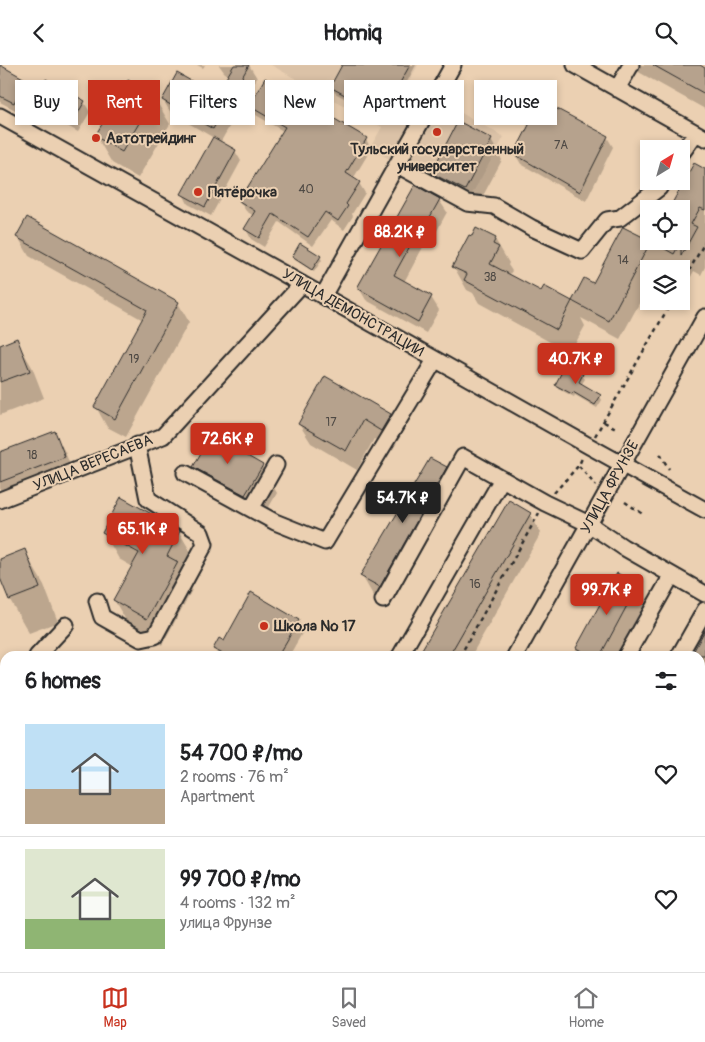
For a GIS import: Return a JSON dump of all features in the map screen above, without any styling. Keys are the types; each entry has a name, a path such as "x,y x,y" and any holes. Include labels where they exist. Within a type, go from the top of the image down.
{"street":[{"path":"323,296 453,65"},
{"path":"575,65 700,136 690,146"},
{"path":"618,89 631,65"},
{"name":"УЛИЦА ДЕМОНСТРАЦИИ","path":"0,116 705,510"},
{"path":"397,165 468,203 494,206 532,228 582,251 607,221 620,218 656,190"},
{"name":"УЛИЦА ВЕРЕСАЕВА","path":"0,500 163,435 302,285"},
{"name":"УЛИЦА ФРУНЗЕ","path":"518,651 705,317"},
{"path":"185,473 275,522 325,542 435,360"},
{"path":"97,601 102,617 141,639 155,635 205,545 201,533 148,499 138,445"},
{"path":"383,600 463,457 545,503 590,525 623,547 705,594"},
{"path":"251,509 276,465"},
{"path":"403,651 502,479"},
{"path":"629,651 672,575"},
{"path":"682,651 705,610"},
{"path":"42,651 66,625"}],"path":[{"path":"690,269 705,243"},
{"path":"593,439 667,310"},
{"path":"604,422 618,429"},
{"path":"660,454 669,469"},
{"path":"463,651 545,503 579,465 584,455"},
{"path":"579,465 596,485"},
{"path":"625,502 643,514"}],"shaded area":[{"name":"Тульский государственный университет","path":"271,65 418,65 410,80 344,80 344,106 334,100 334,80 298,80"},
{"name":"Тульский государственный университет","path":"464,114 474,120 474,125 483,125 504,137 467,203 370,148 382,127 378,125 464,125"}],"building":[{"path":"0,65 27,80 15,80 14,103 0,96"},
{"path":"234,65 249,65 241,80 225,80"},
{"path":"342,65 410,65 402,80 344,80 344,95 334,89 334,80"},
{"path":"653,65 700,65 705,68 705,94"},
{"path":"177,73 189,80 173,80"},
{"path":"265,78 268,80 265,80 265,115 255,110 255,96"},
{"path":"170,86 170,105 162,100"},
{"path":"78,97 85,101 78,113"},
{"path":"557,109 608,136 580,192 514,154 529,125 557,125"},
{"path":"334,119 367,138 346,173 360,182 338,221 325,212 308,237 273,214 259,238 244,229 255,211 239,201 285,127 282,125 334,125"},
{"path":"464,124 492,139 465,190 431,173 456,125"},
{"path":"101,125 138,125 122,152 95,136"},
{"path":"206,125 215,125 213,129"},
{"path":"213,137 236,150 205,207 181,194"},
{"path":"694,163 705,169 705,210 700,208 691,224 697,227 690,240 690,200 674,200 679,190 690,190 690,170"},
{"path":"415,185 440,199 425,226 422,224 394,275 432,296 418,322 357,288"},
{"path":"27,217 179,302 115,419 94,407 147,310 16,237"},
{"path":"623,227 640,236 640,250 646,250 609,321 572,301 584,278 593,283"},
{"path":"476,228 496,238 493,244 499,247 490,264 541,291 544,286 572,301 557,330 464,280 467,274 452,267 469,235 472,236"},
{"path":"300,243 321,256 312,270 292,257"},
{"path":"667,250 676,250 674,254"},
{"path":"17,338 30,371 0,382 0,345"},
{"path":"566,364 583,374 579,382 601,395 595,405 573,392 572,394 555,385"},
{"path":"325,376 391,414 381,431 363,420 346,451 298,424"},
{"path":"55,431 65,457 0,482 0,452"},
{"path":"211,435 263,465 245,495 193,467"},
{"path":"430,458 447,467 380,587 360,576"},
{"path":"121,497 180,531 167,556 178,562 147,619 113,600 139,553 102,533"},
{"path":"509,500 531,513 452,651 421,651"},
{"path":"25,549 40,588 9,600 0,578 0,559"},
{"path":"617,573 638,585 603,651 582,651 576,648"},
{"name":"Школа № 17","path":"251,592 299,620 281,651 217,651 213,649 219,638 224,641"},
{"path":"705,630 705,651 694,651"}],"place":[{"name":"Тульский государственный университет","path":"437,132"},
{"name":"Автотрейдинг","path":"96,138"},
{"name":"Пятёрочка","path":"198,192"},
{"name":"Школа № 17","path":"264,626"}]}
